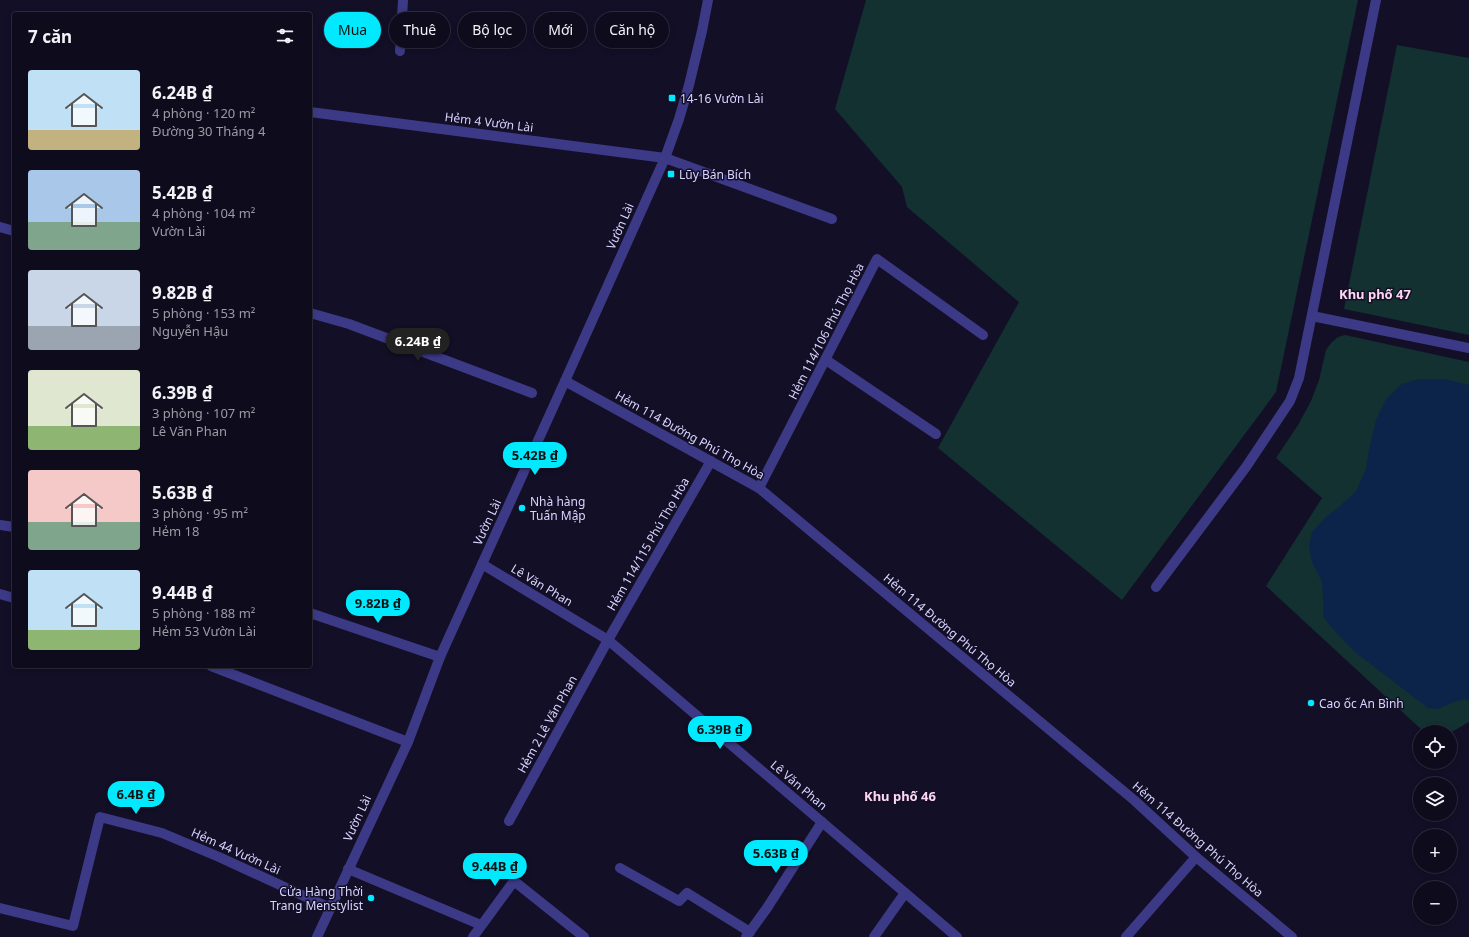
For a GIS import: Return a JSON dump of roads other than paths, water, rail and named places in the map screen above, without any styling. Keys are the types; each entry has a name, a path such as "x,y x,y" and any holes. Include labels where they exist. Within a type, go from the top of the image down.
{"street":[{"path":"400,51 403,0"},
{"name":"Vườn Lài","path":"317,937 408,742 440,657 566,382 665,158 689,85 708,0"},
{"path":"1156,587 1246,467 1290,401 1299,378 1376,0"},
{"name":"Hẻm 4 Vườn Lài","path":"312,112 665,158 832,219"},
{"path":"0,227 12,230"},
{"name":"Hẻm 114/106 Phú Thọ Hòa","path":"759,488 877,259 983,335"},
{"path":"312,314 349,324 532,393"},
{"path":"1312,316 1469,348"},
{"path":"826,360 936,434"},
{"name":"Hẻm 114 Đường Phú Thọ Hòa","path":"566,382 759,488 1134,800 1196,857 1292,937"},
{"name":"Hẻm 114/115 Phú Thọ Hòa","path":"608,640 711,461"},
{"path":"0,525 12,527"},
{"name":"Lê Văn Phan","path":"482,564 608,640 957,937"},
{"path":"0,594 12,597"},
{"path":"312,614 440,657"},
{"name":"Hẻm 2 Lê Văn Phan","path":"509,821 608,640"},
{"path":"216,668 408,742"},
{"name":"Hẻm 44 Vườn Lài","path":"0,908 74,926 100,817 162,833 219,857 330,908"},
{"path":"620,868 679,901 687,893 748,934 767,908 822,822"},
{"path":"1126,937 1196,857"},
{"path":"348,869 481,925"},
{"path":"473,937 514,881 584,937"},
{"path":"874,937 905,893"}],"water":[{"path":"1419,379 1444,379 1469,385 1469,700 1464,699 1438,709 1428,708 1355,652 1330,626 1323,616 1322,582 1312,562 1309,546 1312,532 1327,516 1356,491 1366,469 1376,420 1386,399 1402,384"}],"place":[{"name":"14-16 Vườn Lài","path":"672,98"},
{"name":"Lũy Bán Bích","path":"671,174"},
{"name":"Nhà hàng Tuấn Mập","path":"522,508"},
{"name":"Cao ốc An Bình","path":"1311,703"},
{"name":"Cửa Hàng Thời Trang Menstylist","path":"371,898"}],"district":[{"name":"Khu phố 47","path":"1375,294"},
{"name":"Khu phố 46","path":"900,796"}]}
